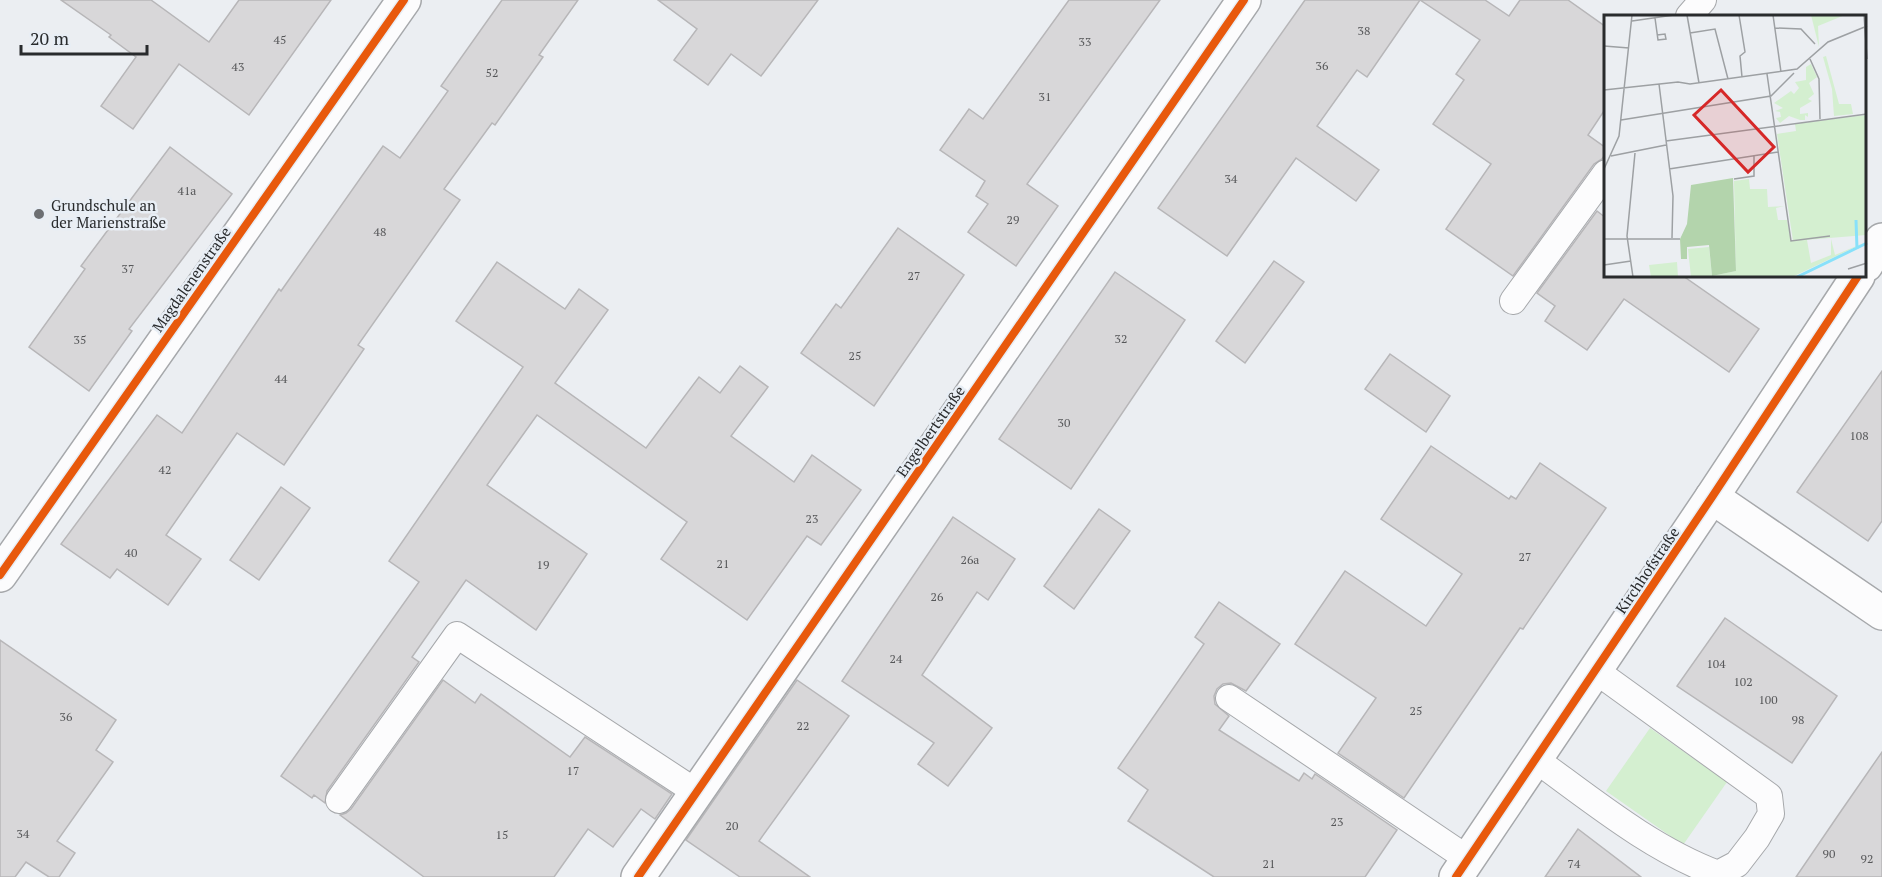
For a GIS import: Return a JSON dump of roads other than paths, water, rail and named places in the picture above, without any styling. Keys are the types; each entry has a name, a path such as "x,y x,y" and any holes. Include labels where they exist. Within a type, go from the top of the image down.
{"street":[{"name":"Magdalenenstraße","path":"0,574 404,0"},
{"name":"Engelbertstraße","path":"638,877 1244,0"},
{"path":"1867,263 1882,240"},
{"name":"Kirchhofstraße","path":"1462,868 1596,671 1857,278"},
{"path":"1712,497 1882,613"}],"lane":[{"path":"1513,301 1604,176"},
{"path":"339,800 458,635 696,792"},
{"path":"1535,759 1627,826 1692,865 1718,874 1737,864 1757,838 1771,814 1769,796 1596,671"},
{"path":"1228,698 1462,868"}],"place":[{"name":"Grundschule an der Marienstraße","path":"39,214"}]}
